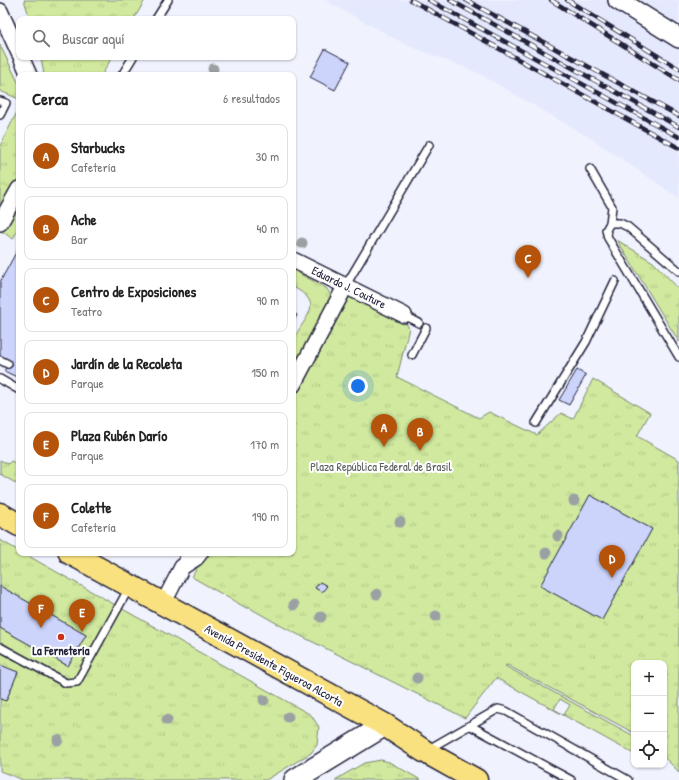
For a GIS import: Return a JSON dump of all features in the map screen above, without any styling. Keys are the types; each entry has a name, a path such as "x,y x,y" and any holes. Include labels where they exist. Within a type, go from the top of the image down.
{"main road":[{"path":"0,514 16,523"},
{"name":"Avenida Presidente Figueroa Alcorta","path":"76,556 385,725 424,751 476,780"},
{"path":"295,780 385,725"}],"street":[{"path":"618,0 679,38"},
{"path":"0,11 16,46"},
{"path":"22,60 28,72"},
{"path":"0,223 16,194"},
{"name":"Eduardo J. Couture","path":"296,262 330,280 346,285 404,315"},
{"path":"296,379 346,285"},
{"path":"163,604 183,560 196,558 198,556"}],"lane":[{"path":"158,16 168,0"},
{"path":"124,72 131,60"},
{"path":"0,101 6,103 0,116"},
{"path":"346,285 429,145"},
{"path":"590,169 612,207 610,223 606,230 608,238 679,357"},
{"path":"610,223 620,223 628,227 679,271"},
{"path":"536,423 586,342 615,281"},
{"path":"404,315 419,324"},
{"path":"412,355 426,328"},
{"path":"0,360 8,364"},
{"path":"0,379 16,388"},
{"path":"0,647 66,682 77,682 131,586"},
{"path":"424,751 471,726 492,711 498,709 506,711 628,780"},
{"path":"471,726 571,780"}],"shaded area":[{"path":"324,0 679,0 679,198 592,139 476,72 409,46"}],"green space":[{"path":"24,0 145,0 136,16 29,16"},
{"path":"0,45 16,78 16,98 0,91"},
{"path":"42,60 110,60 104,72 44,72"},
{"path":"16,114 16,184 0,213 0,146"},
{"path":"16,201 16,233 13,239 0,230"},
{"path":"617,240 653,262 679,289 679,342"},
{"path":"296,272 326,288 332,296 296,368 296,334 309,313 311,306 309,300 304,294 296,289"},
{"name":"Plaza República Federal de Brasil","path":"345,291 403,319 409,328 397,377 479,418 489,412 537,435 561,413 573,419 593,379 650,413 637,436 679,460 679,772 667,760 667,660 631,660 631,731 507,665 505,666 631,734 631,752 496,678 465,718 285,628 248,607 248,609 192,577 203,556 296,556 296,381","holes":["560,699 570,705 564,715 554,709"]},
{"path":"0,460 8,464 11,461 16,464 16,483 0,474"},
{"path":"0,540 16,549 16,556 28,556 311,715 319,727 317,745 311,753 266,780 23,780 0,771"},
{"path":"381,760 389,762 421,780 335,780 364,763"}],"building":[{"path":"325,49 350,62 335,90 310,77"},
{"path":"16,253 16,377 4,371 10,361 0,356 0,282"},
{"path":"577,370 586,375 569,405 559,400"},
{"path":"590,495 652,529 602,620 540,586"},
{"path":"320,582 327,586 322,592 315,588"},
{"path":"0,586 86,635 68,666 0,628"},
{"path":"0,665 18,672 6,701 0,699"}],"railway":[{"path":"411,0 679,148"},
{"path":"429,0 679,137"},
{"path":"450,0 679,127"},
{"path":"466,0 679,116"},
{"path":"551,0 679,80"},
{"path":"567,0 679,69"}],"place":[{"name":"Centro de Exposiciones","path":"528,278"},
{"name":"Starbucks","path":"384,447"},
{"name":"Ache","path":"420,451"},
{"name":"Jardín de la Recoleta","path":"612,578"},
{"name":"Colette","path":"41,628"},
{"name":"Plaza Rubén Darío","path":"82,632"},
{"name":"La Fernetería","path":"61,637"}]}
